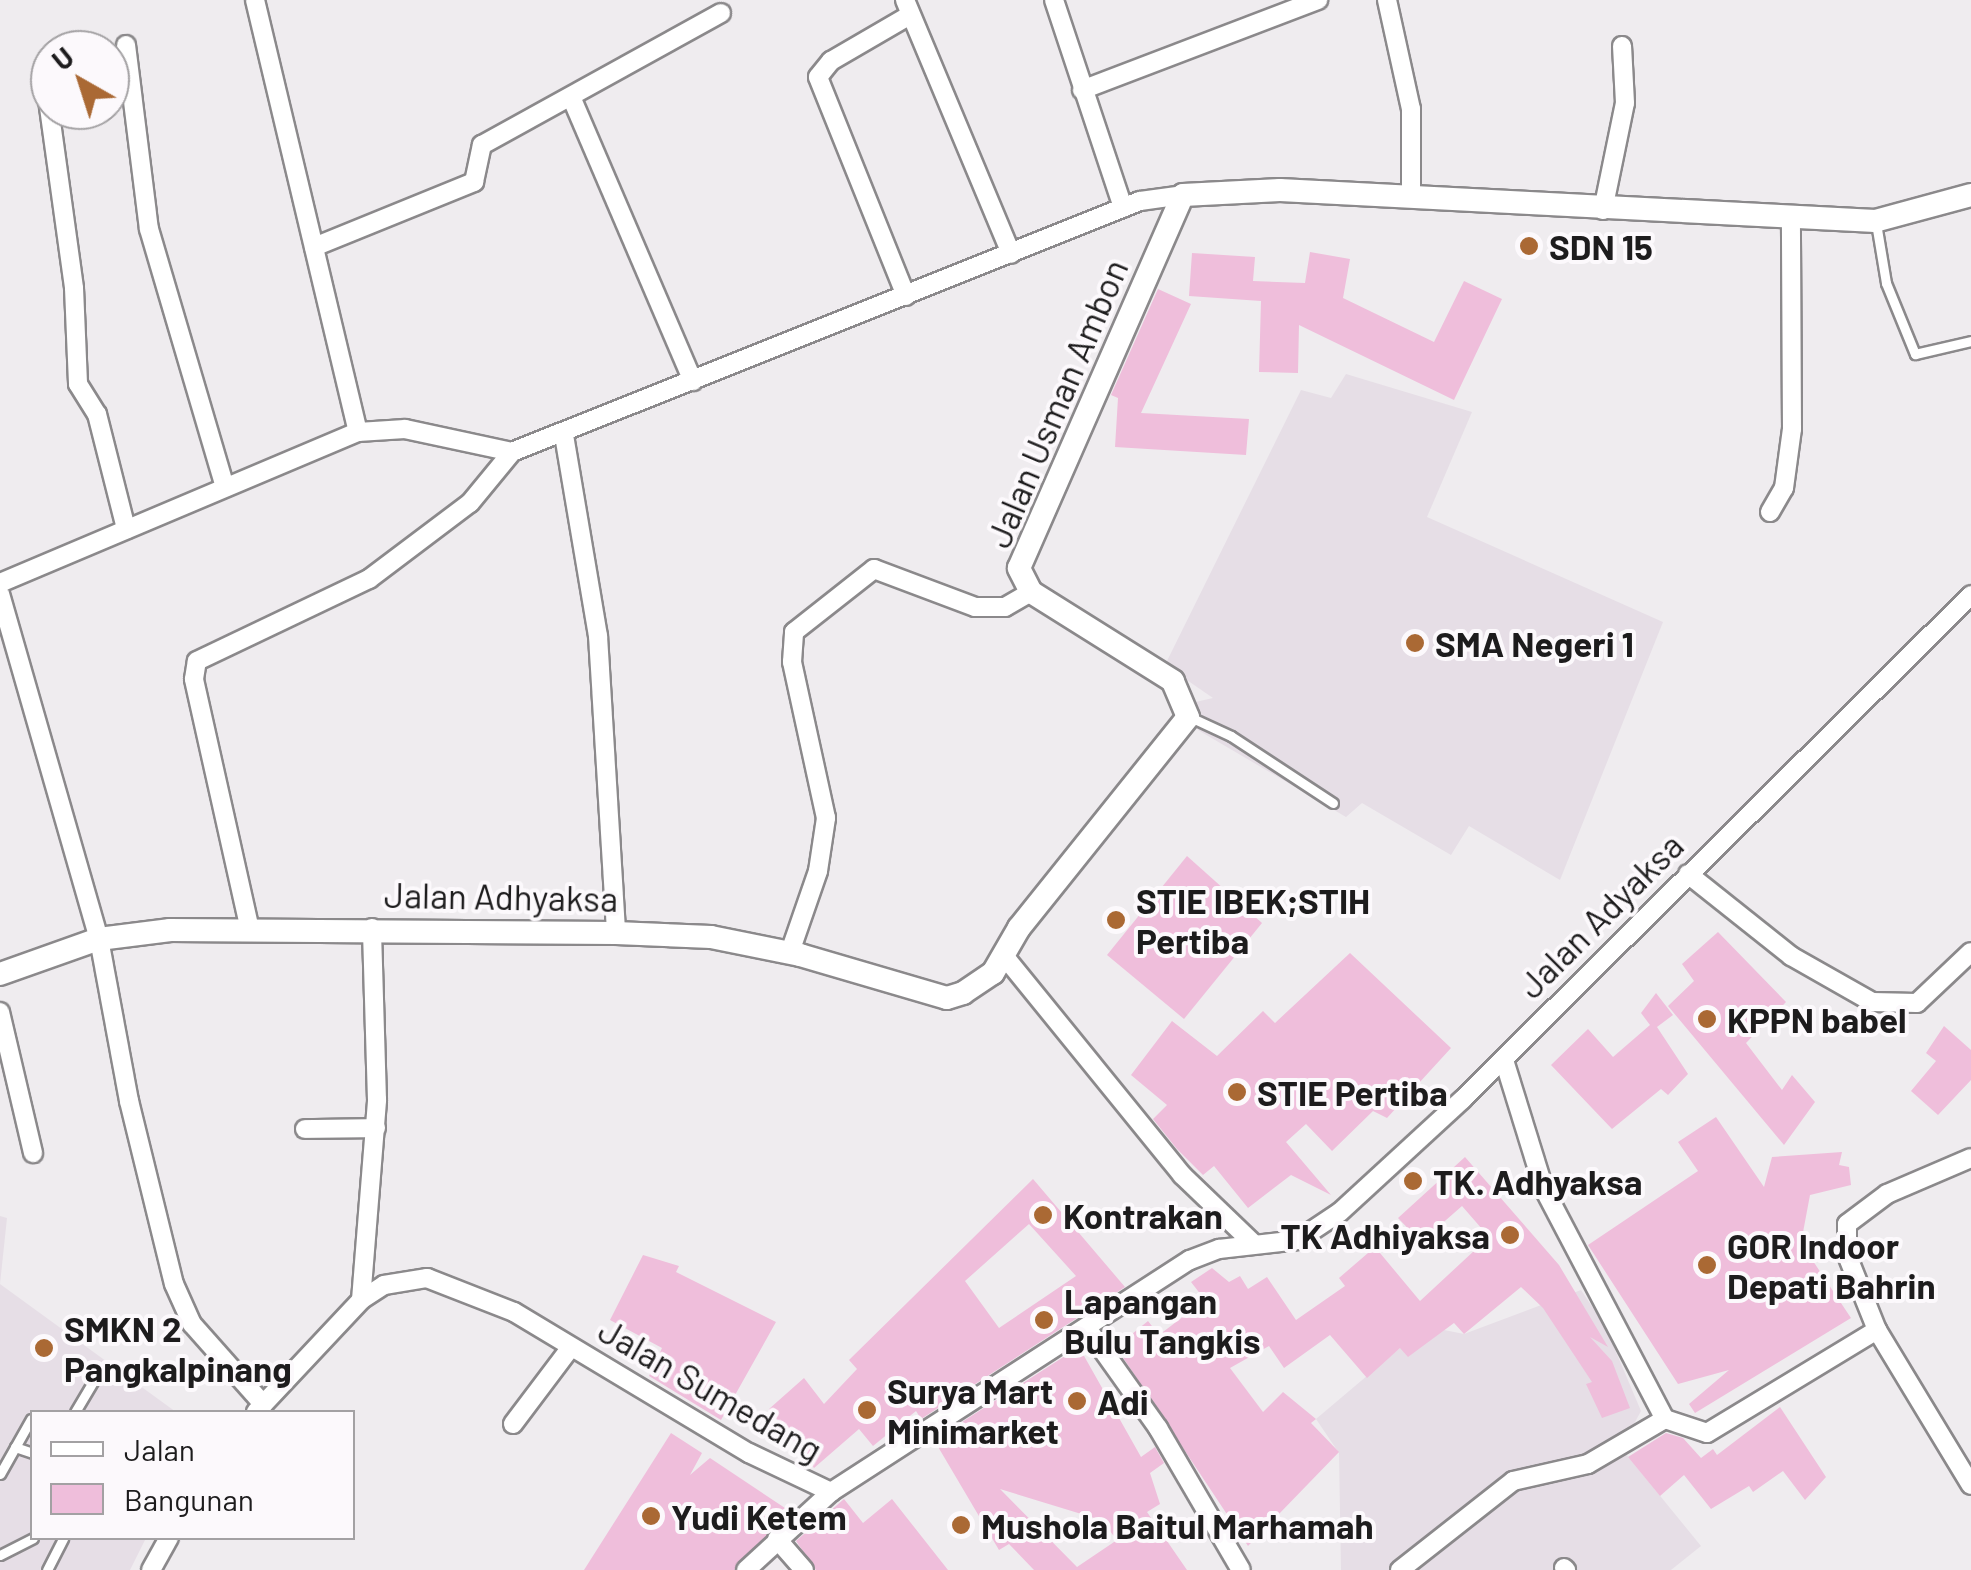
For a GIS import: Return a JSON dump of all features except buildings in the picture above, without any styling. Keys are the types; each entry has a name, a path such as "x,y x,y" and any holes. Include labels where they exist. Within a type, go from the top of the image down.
{"street":[{"path":"256,0 358,432"},
{"path":"1054,0 1123,208"},
{"path":"1082,90 1277,7 1318,0"},
{"path":"1387,0 1411,109 1410,198"},
{"path":"906,296 818,77 831,61 907,8 1011,254"},
{"path":"314,247 474,182 482,145 572,100 720,13"},
{"path":"1603,210 1625,103 1622,46"},
{"path":"130,76 150,230 225,487"},
{"path":"572,100 693,381"},
{"path":"52,130 74,288 78,384 96,414 126,529"},
{"name":"Jalan Usman Ambon","path":"512,452 564,435 1123,208 1182,195 1280,190 1603,210 1875,221 1971,195"},
{"name":"Jalan Usman Ambon","path":"1182,195 1023,551 1019,568 1031,592 1173,682 1188,716"},
{"path":"1770,512 1784,488 1792,429 1791,218"},
{"path":"0,583 358,432 405,429 512,452 470,503 369,579 197,660 194,679 250,930"},
{"path":"564,435 598,636 616,933"},
{"path":"790,952 818,871 826,818 792,662 794,632 874,569 910,577 976,608 1005,607 1031,592"},
{"path":"0,594 99,939 128,1101 174,1284 192,1324 260,1408"},
{"name":"Jalan Adyaksa","path":"1254,1244 1298,1240 1322,1227 1504,1060 1971,595"},
{"path":"1188,716 1019,928 999,965 1182,1175 1254,1244"},
{"path":"1688,874 1791,956 1872,1002 1918,1002 1971,952"},
{"path":"361,1300 376,1128 372,928"},
{"name":"Jalan Adhyaksa","path":"0,974 99,939 372,928 711,937 790,952 947,998 999,965"},
{"path":"0,1012 33,1153"},
{"path":"1504,1060 1544,1189 1665,1419 1707,1433 1877,1330"},
{"path":"305,1130 376,1128"},
{"path":"1971,1158 1887,1194 1847,1224 1847,1255 1877,1330 1971,1485"},
{"name":"Jalan Sumedang","path":"260,1408 361,1300 406,1279 444,1281 571,1347 749,1454 830,1492 1190,1260 1254,1244"},
{"path":"1087,1328 1158,1428 1242,1570"},
{"path":"512,1424 571,1347"},
{"path":"1400,1570 1494,1491 1588,1464 1665,1419"},
{"path":"746,1570 830,1492"},
{"path":"778,1539 804,1570"},
{"path":"151,1570 168,1540"}],"lane":[{"path":"1875,221 1886,282 1915,354 1971,341"},
{"path":"1188,716 1231,736 1333,803"},
{"path":"75,1410 97,1375"},
{"path":"0,1472 30,1421"},
{"path":"15,1447 30,1452"},
{"path":"0,1555 30,1540"},
{"path":"47,1570 62,1540"}],"shaded area":[{"name":"SMA Negeri 1","path":"1346,374 1472,412 1427,517 1663,622 1560,880 1469,826 1451,855 1362,803 1346,817 1198,730 1187,704 1213,698 1165,665 1301,390 1331,398"},
{"path":"0,1216 7,1218 0,1284"},
{"name":"SMKN 2 Pangkalpinang","path":"0,1284 173,1410 30,1410 30,1540 145,1540 130,1570 0,1570"},
{"path":"1581,1290 1605,1326 1641,1411 1621,1448 1701,1546 1671,1570 1341,1570 1339,1453 1316,1419 1400,1348 1444,1330 1464,1334"}],"place":[{"name":"SDN 15","path":"1529,246"},
{"name":"SMA Negeri 1","path":"1415,643"},
{"name":"STIE IBEK;STIH Pertiba","path":"1116,920"},
{"name":"KPPN babel","path":"1707,1019"},
{"name":"STIE Pertiba","path":"1237,1092"},
{"name":"TK. Adhyaksa","path":"1413,1181"},
{"name":"Kontrakan","path":"1043,1215"},
{"name":"TK Adhiyaksa","path":"1510,1235"},
{"name":"GOR Indoor Depati Bahrin","path":"1707,1265"},
{"name":"Lapangan Bulu Tangkis","path":"1044,1320"},
{"name":"SMKN 2 Pangkalpinang","path":"44,1348"},
{"name":"Adi","path":"1077,1401"},
{"name":"Surya Mart Minimarket","path":"867,1410"},
{"name":"Yudi Ketem","path":"651,1516"},
{"name":"Mushola Baitul Marhamah","path":"961,1525"}]}
